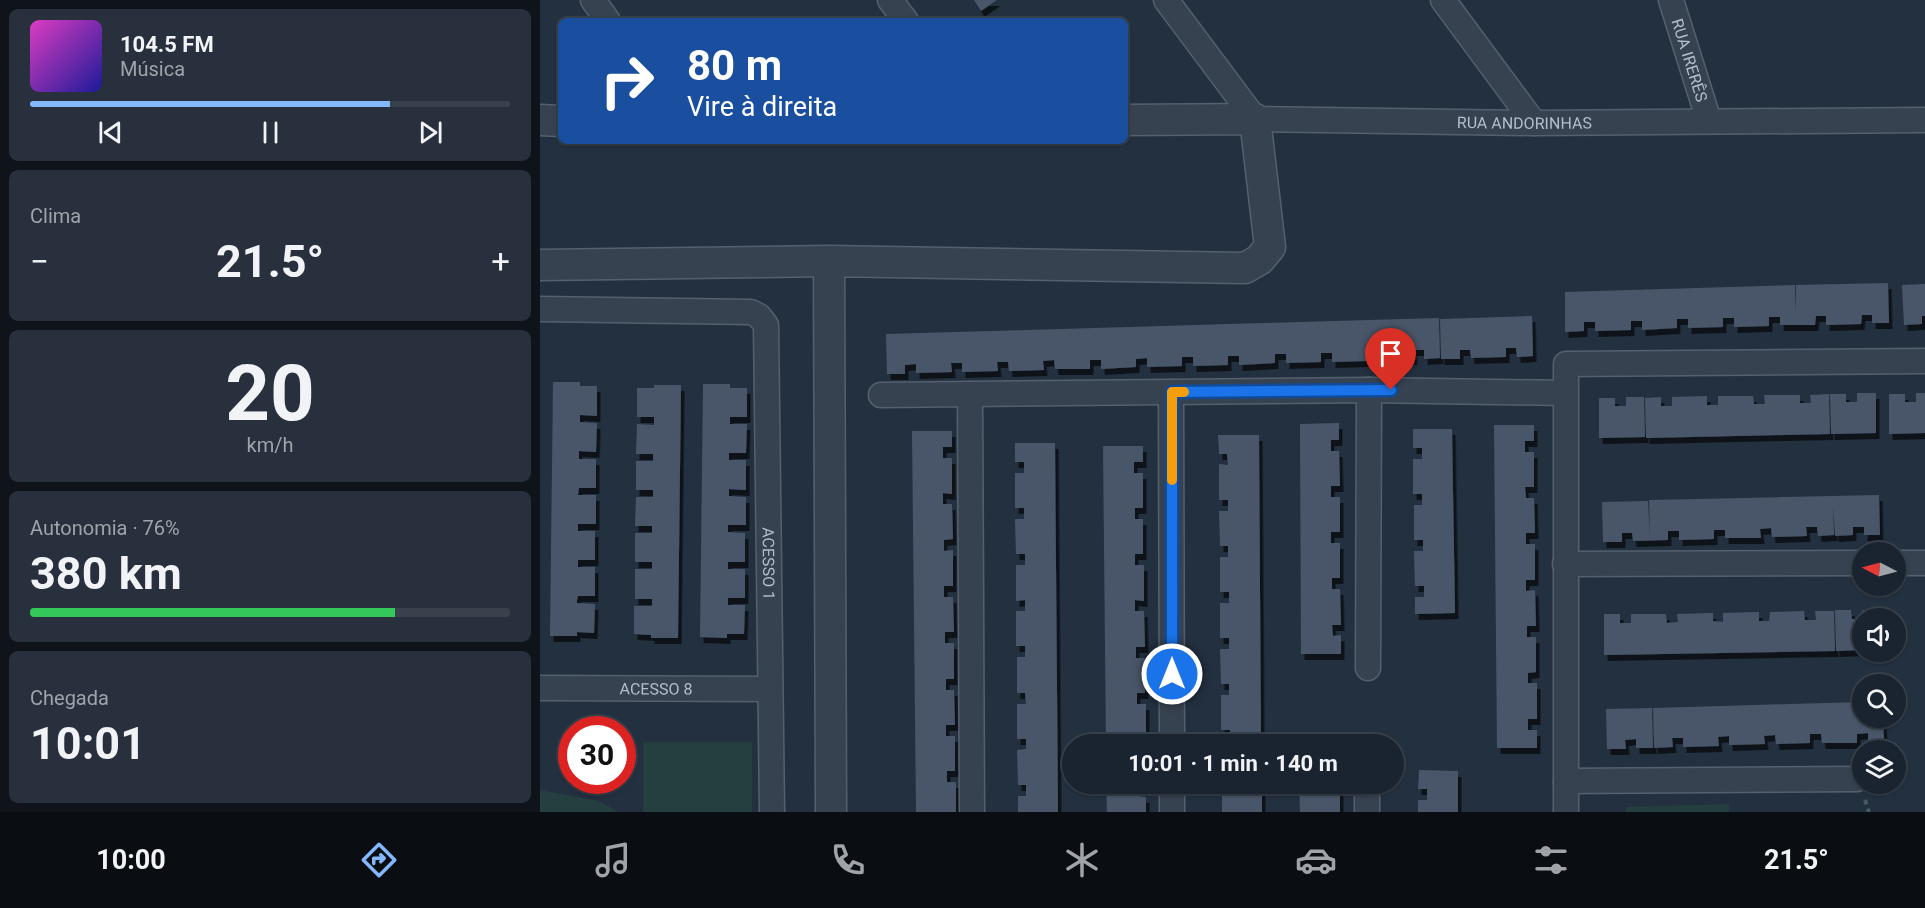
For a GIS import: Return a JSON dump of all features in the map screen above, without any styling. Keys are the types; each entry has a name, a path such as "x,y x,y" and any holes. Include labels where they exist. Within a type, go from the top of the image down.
{"street":[{"path":"593,0 606,18"},
{"path":"891,0 904,18"},
{"path":"540,265 829,261 1245,268 1259,260 1270,247 1255,119 1166,0"},
{"path":"1443,0 1534,123"},
{"name":"RUA IRERÊS","path":"1671,0 1709,121"},
{"name":"RUA ANDORINHAS","path":"1128,120 1255,119 1534,123 1925,120"},
{"path":"540,120 558,121"},
{"path":"829,261 831,812"},
{"name":"ACESSO 1","path":"540,309 751,312 759,316 766,325 772,812"},
{"path":"1566,812 1566,364 1925,361"},
{"path":"881,395 1369,390 1565,393"},
{"path":"1368,668 1369,390"},
{"path":"1172,392 1172,734"},
{"path":"970,394 972,812"},
{"path":"1565,564 1852,563"},
{"path":"1906,563 1925,563"},
{"name":"ACESSO 8","path":"540,688 770,689"},
{"path":"1566,781 1852,779"},
{"path":"1172,794 1172,812"},
{"path":"1367,794 1367,812"}],"green space":[{"path":"643,742 752,742 752,812 643,812"},
{"path":"540,790 599,801 618,812 540,812"},
{"path":"1729,804 1729,812 1626,812 1626,807"}],"building":[{"path":"974,0 997,0 981,11"},
{"path":"1888,283 1889,323 1872,323 1872,315 1862,315 1861,324 1826,325 1826,316 1816,316 1815,325 1780,325 1780,317 1769,317 1769,326 1734,327 1734,318 1723,318 1723,327 1688,328 1688,319 1677,319 1677,328 1642,330 1642,321 1631,321 1631,330 1595,331 1595,322 1584,322 1584,331 1565,332 1565,292 1795,285 1796,314 1796,285"},
{"path":"1925,284 1925,316 1922,316 1922,324 1904,325 1902,285"},
{"path":"1532,316 1533,356 1517,357 1516,348 1506,348 1506,357 1471,358 1470,350 1460,350 1460,359 1441,359 1440,319"},
{"path":"1439,318 1440,358 1424,359 1424,350 1413,350 1414,359 1378,360 1378,352 1367,352 1367,361 1332,362 1332,353 1321,353 1321,362 1286,363 1286,354 1275,354 1275,363 1239,365 1239,356 1228,356 1228,365 1193,366 1193,357 1182,357 1182,366 1147,367 1147,358 1136,359 1136,367 1101,369 1101,360 1090,360 1090,369 1055,369 1054,360 1043,361 1044,370 1009,371 1008,362 997,362 998,371 962,372 962,363 951,363 952,372 916,373 916,364 905,365 905,374 887,374 886,334"},
{"path":"553,382 580,382 580,386 597,386 597,416 580,415 580,422 597,423 596,452 579,451 579,459 596,459 596,488 579,488 578,495 596,495 596,524 578,524 578,531 595,531 595,560 578,560 578,567 595,567 595,596 578,596 577,600 577,603 595,604 594,633 577,632 577,636 550,636"},
{"path":"703,384 730,384 730,388 747,388 747,417 730,417 730,424 747,424 746,453 729,453 729,460 746,460 746,490 729,489 729,496 746,497 746,525 728,525 728,532 745,533 745,562 728,562 728,569 745,569 745,598 728,598 728,605 745,605 744,634 727,634 727,638 700,637"},
{"path":"654,385 681,385 678,638 651,638 651,635 634,634 634,606 652,606 652,599 635,599 635,569 652,569 652,562 635,562 635,533 652,533 652,526 635,526 636,497 653,497 653,490 636,490 636,461 653,461 653,454 636,454 637,424 654,425 654,417 637,417 637,388 654,388"},
{"path":"1857,393 1876,393 1876,433 1831,434 1830,394 1846,394 1846,402 1857,402"},
{"path":"1916,393 1925,393 1925,433 1889,434 1889,394 1905,394 1905,402 1916,402"},
{"path":"1829,394 1830,434 1646,438 1645,398 1661,397 1661,406 1672,406 1672,397 1707,396 1707,405 1718,405 1718,396 1753,396 1754,404 1765,404 1764,395 1800,395 1800,403 1811,403 1810,395"},
{"path":"1626,397 1644,397 1645,437 1599,438 1599,398 1615,398 1615,406 1626,406"},
{"path":"1339,423 1339,440 1331,440 1331,451 1339,451 1340,486 1331,486 1331,497 1340,497 1340,532 1331,532 1331,543 1340,543 1340,578 1332,578 1332,589 1340,589 1341,625 1332,625 1333,636 1341,635 1341,654 1301,654 1300,424"},
{"path":"1494,425 1534,425 1534,441 1525,441 1525,452 1534,452 1534,487 1525,487 1526,498 1534,498 1535,533 1526,533 1526,544 1535,544 1535,580 1526,580 1526,591 1535,590 1536,626 1527,626 1527,637 1536,637 1536,672 1528,673 1528,683 1537,683 1537,719 1528,719 1528,730 1537,730 1537,748 1497,748"},
{"path":"1413,429 1452,429 1455,613 1415,614 1415,597 1424,597 1424,586 1415,586 1414,551 1423,551 1423,540 1414,540 1414,505 1422,505 1422,494 1413,494 1413,459 1422,459 1422,448 1413,448"},
{"path":"912,431 952,431 952,447 943,447 943,458 952,458 952,494 943,493 943,504 952,504 953,539 944,540 944,551 953,550 953,586 944,586 944,597 953,597 954,632 945,632 945,643 954,643 954,679 946,679 946,690 954,690 955,725 946,725 946,736 955,736 955,771 947,771 947,782 956,782 956,812 916,812"},
{"path":"1218,435 1259,435 1261,734 1230,734 1230,730 1221,730 1221,695 1229,695 1229,684 1221,684 1220,649 1229,649 1229,638 1220,638 1220,603 1229,603 1229,592 1220,592 1220,557 1228,557 1228,546 1220,546 1219,511 1228,511 1228,500 1219,500 1219,464 1228,465 1227,454 1219,454"},
{"path":"1015,443 1055,443 1058,812 1018,812 1018,796 1026,796 1026,785 1018,785 1017,750 1026,749 1026,739 1017,739 1017,704 1026,704 1025,693 1017,693 1017,657 1025,657 1025,646 1016,646 1016,611 1025,611 1025,600 1016,601 1016,565 1025,565 1025,554 1016,554 1015,519 1024,519 1024,508 1015,508 1015,473 1024,473 1024,462 1015,462"},
{"path":"1103,446 1143,446 1143,462 1134,462 1134,473 1143,473 1143,508 1135,508 1135,519 1143,519 1143,554 1135,554 1135,565 1144,565 1144,601 1135,600 1135,611 1144,611 1145,647 1136,647 1136,658 1145,658 1145,693 1137,693 1137,704 1146,704 1146,734 1106,734"},
{"path":"1879,495 1880,535 1864,535 1864,527 1853,527 1853,535 1835,536 1833,504 1834,535 1818,536 1817,527 1806,527 1807,536 1772,537 1771,528 1760,529 1761,538 1725,538 1725,530 1714,530 1714,539 1679,540 1679,531 1668,531 1668,540 1633,541 1632,533 1622,533 1622,542 1603,542 1602,502 1648,501 1650,538 1649,500"},
{"path":"1835,610 1851,610 1852,650 1836,651"},
{"path":"1804,611 1805,620 1816,620 1815,611 1834,611 1835,651 1604,655 1604,614 1620,614 1620,623 1631,623 1631,614 1666,614 1667,623 1678,622 1677,614 1713,613 1713,621 1723,622 1723,613 1759,612 1759,621 1769,621 1770,612"},
{"path":"1852,702 1852,728 1883,728 1884,740 1868,740 1868,733 1857,734 1857,740 1852,740 1852,743 1822,743 1821,734 1810,734 1810,743 1776,744 1775,735 1764,736 1765,744 1729,745 1729,736 1718,737 1719,746 1683,747 1683,738 1672,738 1673,747 1654,748 1653,708"},
{"path":"1652,708 1653,748 1636,748 1636,739 1625,740 1626,749 1607,749 1606,709"},
{"path":"1419,770 1458,771 1458,812 1418,812 1418,800 1427,800 1427,789 1418,789"},
{"path":"1106,794 1137,794 1137,796 1146,797 1146,812 1107,812"},
{"path":"1222,794 1262,794 1262,812 1222,812"},
{"path":"1299,794 1340,794 1340,812 1300,812"}],"slow traffic":[{"path":"1172,480 1172,392 1184,392"}],"route":[{"path":"1172,674 1172,392 1391,390"}]}
